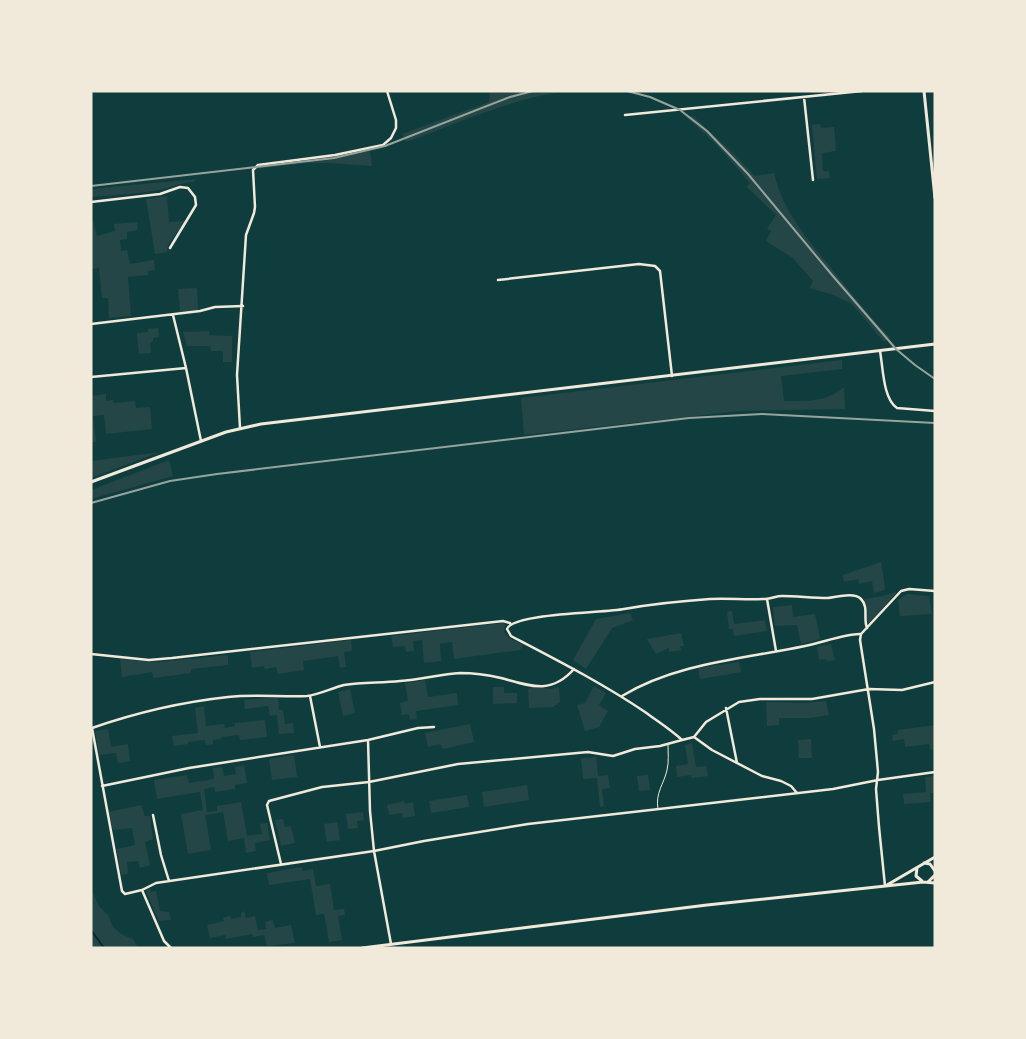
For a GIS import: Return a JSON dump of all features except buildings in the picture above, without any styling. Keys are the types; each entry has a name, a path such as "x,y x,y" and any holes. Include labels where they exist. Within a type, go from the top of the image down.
{"main road":[{"path":"924,91 935,198"},
{"path":"91,482 240,428 261,424 935,344"},
{"path":"885,886 935,857"},
{"path":"924,863 930,864 935,869"},
{"path":"917,867 916,876 925,882"},
{"path":"925,882 931,880 935,875"},
{"path":"362,948 707,905 925,882 935,883"}],"street":[{"path":"240,428 237,375 246,235 255,207 253,170 254,168 269,164 379,147 387,142 394,133 396,120 387,91"},
{"path":"625,116 862,91"},
{"path":"804,97 812,180"},
{"path":"91,202 160,194 180,187 188,188 195,196 196,205 170,248"},
{"path":"498,280 639,264 654,266 660,270 672,376"},
{"path":"91,324 200,312 215,307 242,306"},
{"path":"172,315 186,368 201,442"},
{"path":"880,351 887,394 892,405 897,408 935,411"},
{"path":"91,377 186,368"},
{"path":"622,697 647,683 697,666 861,634 901,591 935,591"},
{"path":"91,654 149,660 503,621 510,624 536,617 569,613 607,612 655,604 712,599 767,599 780,596 808,598 857,597 864,604 867,628"},
{"path":"767,599 776,652"},
{"path":"510,624 507,629 511,636 622,697 682,740"},
{"path":"861,634 860,640 874,729 878,780 876,789 878,828 885,886"},
{"path":"574,669 567,677 557,683 545,686 524,686 484,674 462,673 440,674 402,681 354,684 326,689 310,696 228,697 135,714 91,727 122,892 125,894 142,890 156,883 374,851 528,824 833,789 935,772"},
{"path":"281,864 267,802 322,787 369,782 458,764 588,752 613,756 636,749 668,744 694,737 706,722 726,708 749,699 812,699 869,688 902,690 935,682"},
{"path":"310,696 320,747"},
{"path":"726,708 737,762"},
{"path":"102,786 189,768 368,740 418,728 434,727"},
{"path":"694,737 712,750 762,776 791,786 797,793"},
{"path":"368,740 370,811 374,851 391,944"},
{"path":"153,815 161,855 169,881"},
{"path":"142,890 164,941 171,948"}],"lane":[{"path":"658,809 658,793 667,770 668,744"}],"shaded area":[{"path":"566,91 504,106 406,142 402,134 489,102 490,92"},
{"path":"685,116 693,116 755,176 774,173 784,201 799,227 856,299 890,338 884,342 852,304 833,295 810,288 813,281 793,258 766,241 771,231 767,229 776,215 747,187 750,183 716,144"},
{"path":"820,124 821,128 834,127 836,151 822,153 823,171 829,171 830,178 817,179 812,125"},
{"path":"370,151 372,166 306,163 256,169 263,166"},
{"path":"196,179 193,182 159,190 91,197 91,189"},
{"path":"167,196 169,222 185,221 168,245 167,252 155,254 146,199"},
{"path":"93,221 97,236 115,231 114,224 138,222 137,230 127,232 127,239 120,240 121,251 127,250 130,264 154,260 155,270 148,271 148,275 128,277 131,316 109,318 108,298 102,298 99,268 91,269 91,222"},
{"path":"197,288 198,310 180,312 178,289"},
{"path":"158,328 159,337 153,338 153,341 150,343 151,353 139,354 137,333 148,332 148,329"},
{"path":"209,331 209,335 232,336 232,362 223,362 223,351 211,351 210,346 187,346 183,332"},
{"path":"842,360 842,369 781,376 784,401 816,400 830,396 844,387 845,409 740,411 524,435 521,398"},
{"path":"106,394 106,401 113,400 114,403 135,401 136,408 150,407 152,429 106,434 104,415 93,416 96,442 91,442 91,396"},
{"path":"160,452 91,478 91,461"},
{"path":"169,460 173,476 91,499 91,490"},
{"path":"881,562 884,590 874,593 872,581 859,584 858,579 844,582 843,575"},
{"path":"895,592 869,623 867,622 867,608 864,599"},
{"path":"907,594 929,596 932,614 900,616 898,600"},
{"path":"792,605 793,617 815,614 820,639 801,644 797,625 775,626 773,607"},
{"path":"732,611 734,624 765,620 767,631 734,636 733,629 729,629 727,612"},
{"path":"630,613 633,620 612,628 586,669 573,660 596,619"},
{"path":"505,624 504,632 509,638 523,645 520,650 454,659 452,642 440,644 441,661 424,663 422,640 413,641 414,651 406,652 405,646 393,647 391,636"},
{"path":"681,633 684,646 680,646 681,650 669,652 669,648 656,654 647,639"},
{"path":"351,640 352,651 344,652 346,667 340,668 338,656 303,661 304,670 278,674 276,667 265,669 264,666 252,668 250,652"},
{"path":"831,644 835,660 819,660 817,647"},
{"path":"228,655 228,665 191,669 191,673 154,678 152,672 122,677 120,659 159,662"},
{"path":"739,662 741,672 700,679 698,668"},
{"path":"425,680 428,697 457,693 458,705 416,711 417,719 410,720 409,714 402,715 400,703 408,701 405,683"},
{"path":"594,686 606,693 599,705 608,711 599,727 585,731 577,705 585,703"},
{"path":"493,687 504,687 504,693 517,693 517,703 493,704"},
{"path":"532,687 551,689 559,687 560,702 553,707 529,708 528,689"},
{"path":"350,689 355,713 343,716 338,692"},
{"path":"278,697 279,710 283,710 285,724 293,723 294,733 279,734 277,715 270,716 268,706 245,709 244,700"},
{"path":"826,701 829,715 811,718 779,718 779,725 767,726 766,702 806,703"},
{"path":"204,706 206,726 224,724 225,728 235,726 235,723 265,720 267,737 240,740 239,735 221,737 221,739 213,740 213,744 206,745 205,740 174,746 172,736 198,733 195,708"},
{"path":"470,724 474,742 443,749 440,744 428,747 425,733"},
{"path":"935,725 935,749 930,750 929,744 905,747 904,739 893,741 892,735 898,734 898,730"},
{"path":"108,729 111,747 128,744 130,761 118,763 116,753 99,755 95,731"},
{"path":"811,739 812,758 799,758 798,740"},
{"path":"692,743 696,767 706,766 708,776 692,778 691,775 677,777 676,766 688,764 685,745"},
{"path":"294,755 297,777 272,780 269,759"},
{"path":"596,757 598,776 608,775 610,788 602,789 604,806 600,807 597,778 583,779 581,758"},
{"path":"244,765 247,783 235,785 235,789 215,792 214,787 204,789 207,812 217,811 217,806 241,802 247,836 262,834 260,824 267,823 270,840 255,843 256,851 246,853 244,838 228,841 223,812 205,815 211,850 188,854 181,814 203,810 200,792 157,799 154,780 187,775 189,783 214,779 213,768 222,767 224,776 236,774 235,767"},
{"path":"648,775 650,790 639,791 637,776"},
{"path":"935,776 935,793 930,793 931,802 904,804 903,794 926,792 925,777"},
{"path":"527,785 529,800 484,807 482,792"},
{"path":"467,795 469,807 431,813 429,801"},
{"path":"404,801 405,804 413,802 415,816 403,818 402,813 389,815 387,805"},
{"path":"141,805 145,816 150,816 153,839 145,842 150,865 140,868 138,861 127,862 128,874 121,875 117,849 135,845 132,828 113,830 109,812"},
{"path":"363,812 364,820 357,821 358,828 348,829 346,814"},
{"path":"283,819 285,827 291,826 295,843 281,846 275,820"},
{"path":"337,822 340,840 327,842 324,824"},
{"path":"302,867 303,871 313,869 316,886 330,884 334,910 344,909 345,915 338,916 342,940 329,942 324,914 316,915 310,879 269,885 267,873"},
{"path":"150,888 151,892 156,891 160,911 169,912 171,920 159,921 147,894 147,890"},
{"path":"91,889 99,906 108,915 113,927 121,934 133,939 138,948 91,948"},
{"path":"244,911 246,918 255,916 258,930 266,929 265,922 273,920 275,928 291,925 295,943 267,946 264,935 253,937 252,934 226,939 225,935 210,938 207,925 224,921 223,918 230,916 231,919 241,917 241,913"}],"waterway":[{"path":"91,930 104,948"}],"railway":[{"path":"91,186 334,158 385,146 510,97 533,91"},
{"path":"627,91 650,97 680,110 707,131 748,174 896,349 935,379"},
{"path":"91,503 170,481 217,474 689,418 762,414 935,423"}]}
